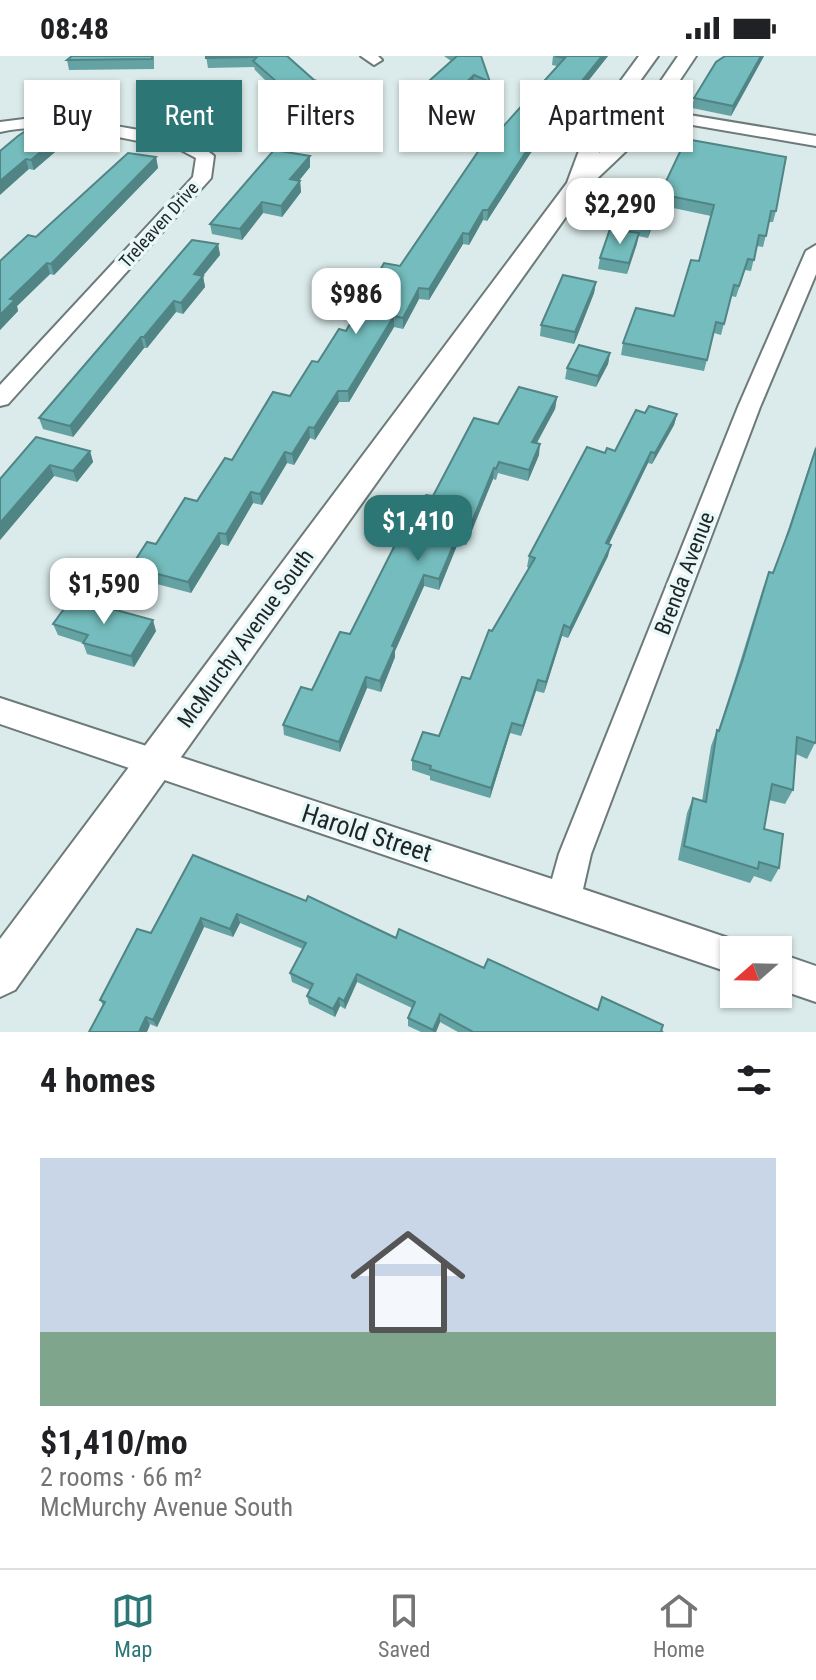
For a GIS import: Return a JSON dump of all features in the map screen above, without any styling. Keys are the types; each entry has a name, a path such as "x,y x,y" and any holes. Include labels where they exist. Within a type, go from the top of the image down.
{"street":[{"name":"McMurchy Avenue South","path":"631,80 649,56"},
{"name":"McMurchy Avenue South","path":"671,80 687,56"},
{"name":"Treleaven Drive","path":"0,399 202,178 205,156 184,145 39,122 6,124"},
{"path":"693,122 816,141"},
{"name":"McMurchy Avenue South","path":"577,185 588,152"},
{"name":"McMurchy Avenue South","path":"0,975 577,185 614,152"},
{"name":"Brenda Avenue","path":"564,899 575,854 726,465 816,251"},
{"name":"Harold Street","path":"0,711 720,951"},
{"path":"792,976 816,984"}],"building":[{"path":"72,56 152,56 152,59 67,60"},
{"path":"287,56 314,80 275,80 253,61 257,57 206,58"},
{"path":"457,56 481,56 489,80 474,75 469,80 430,80"},
{"path":"555,56 602,56 583,80 545,80 565,58"},
{"path":"725,56 761,56 733,106 694,98 716,62"},
{"path":"520,108 520,152 526,152 488,210 483,210 469,234 463,233 429,289 419,288 403,318 394,316 348,391 338,391 314,428 309,427 292,454 285,452 260,494 251,492 226,534 219,533 188,582 131,567 147,542 156,544 185,498 197,501 225,458 232,460 273,392 290,396 312,361 318,362 339,329 346,331 384,263 400,266 478,152 504,152 504,126"},
{"path":"24,132 24,152 40,152 31,160 26,159 0,181 0,151"},
{"path":"693,140 786,157 776,211 771,211 766,236 759,235 754,260 748,259 739,286 734,285 724,324 716,322 707,360 623,343 636,308 674,316 691,260 699,261 714,205 660,194 680,152 693,152"},
{"path":"272,152 310,156 290,179 300,181 281,206 262,202 240,229 210,224"},
{"path":"128,153 156,157 51,264 47,263 10,299 15,300 0,315 0,261 28,235 36,237"},
{"path":"632,196 660,201 650,227 622,222"},
{"path":"610,229 639,233 629,263 600,258"},
{"path":"192,240 218,244 194,274 203,276 181,303 174,301 141,337 70,426 39,418"},
{"path":"563,275 596,282 575,332 541,325"},
{"path":"579,345 610,353 598,376 567,368"},
{"path":"519,387 557,397 532,442 540,444 529,470 499,462 494,468 467,534 459,532 439,579 424,575 380,681 366,677 339,742 283,725 301,687 312,690 340,632 350,634 399,537 406,539 426,495 433,496 474,418 498,424"},
{"path":"649,406 677,414 655,453 651,452 606,543 611,545 570,628 564,625 546,682 538,680 523,726 512,723 491,788 430,769 431,766 412,760 423,732 439,736 462,677 470,679 489,630 492,631 535,558 529,556 587,447 605,453 607,448 615,451 636,410 645,413"},
{"path":"36,437 90,451 73,471 50,465 0,523 0,479"},
{"path":"816,448 816,741 797,737 793,790 772,784 764,829 783,834 779,868 759,862 758,869 684,846 693,798 706,802 717,730 743,659 769,572 773,573"},
{"path":"72,598 153,620 131,656 83,643 88,635 53,624"},
{"path":"193,855 306,901 308,896 396,938 399,929 484,968 488,959 598,1010 602,997 663,1025 663,1032 473,1032 440,1014 433,1030 408,1018 415,1002 357,974 344,1001 339,998 333,1009 307,996 313,984 290,973 306,943 237,914 230,929 201,918 153,1020 146,1017 139,1032 89,1032 105,1002 100,1000 137,929 151,933"}]}
